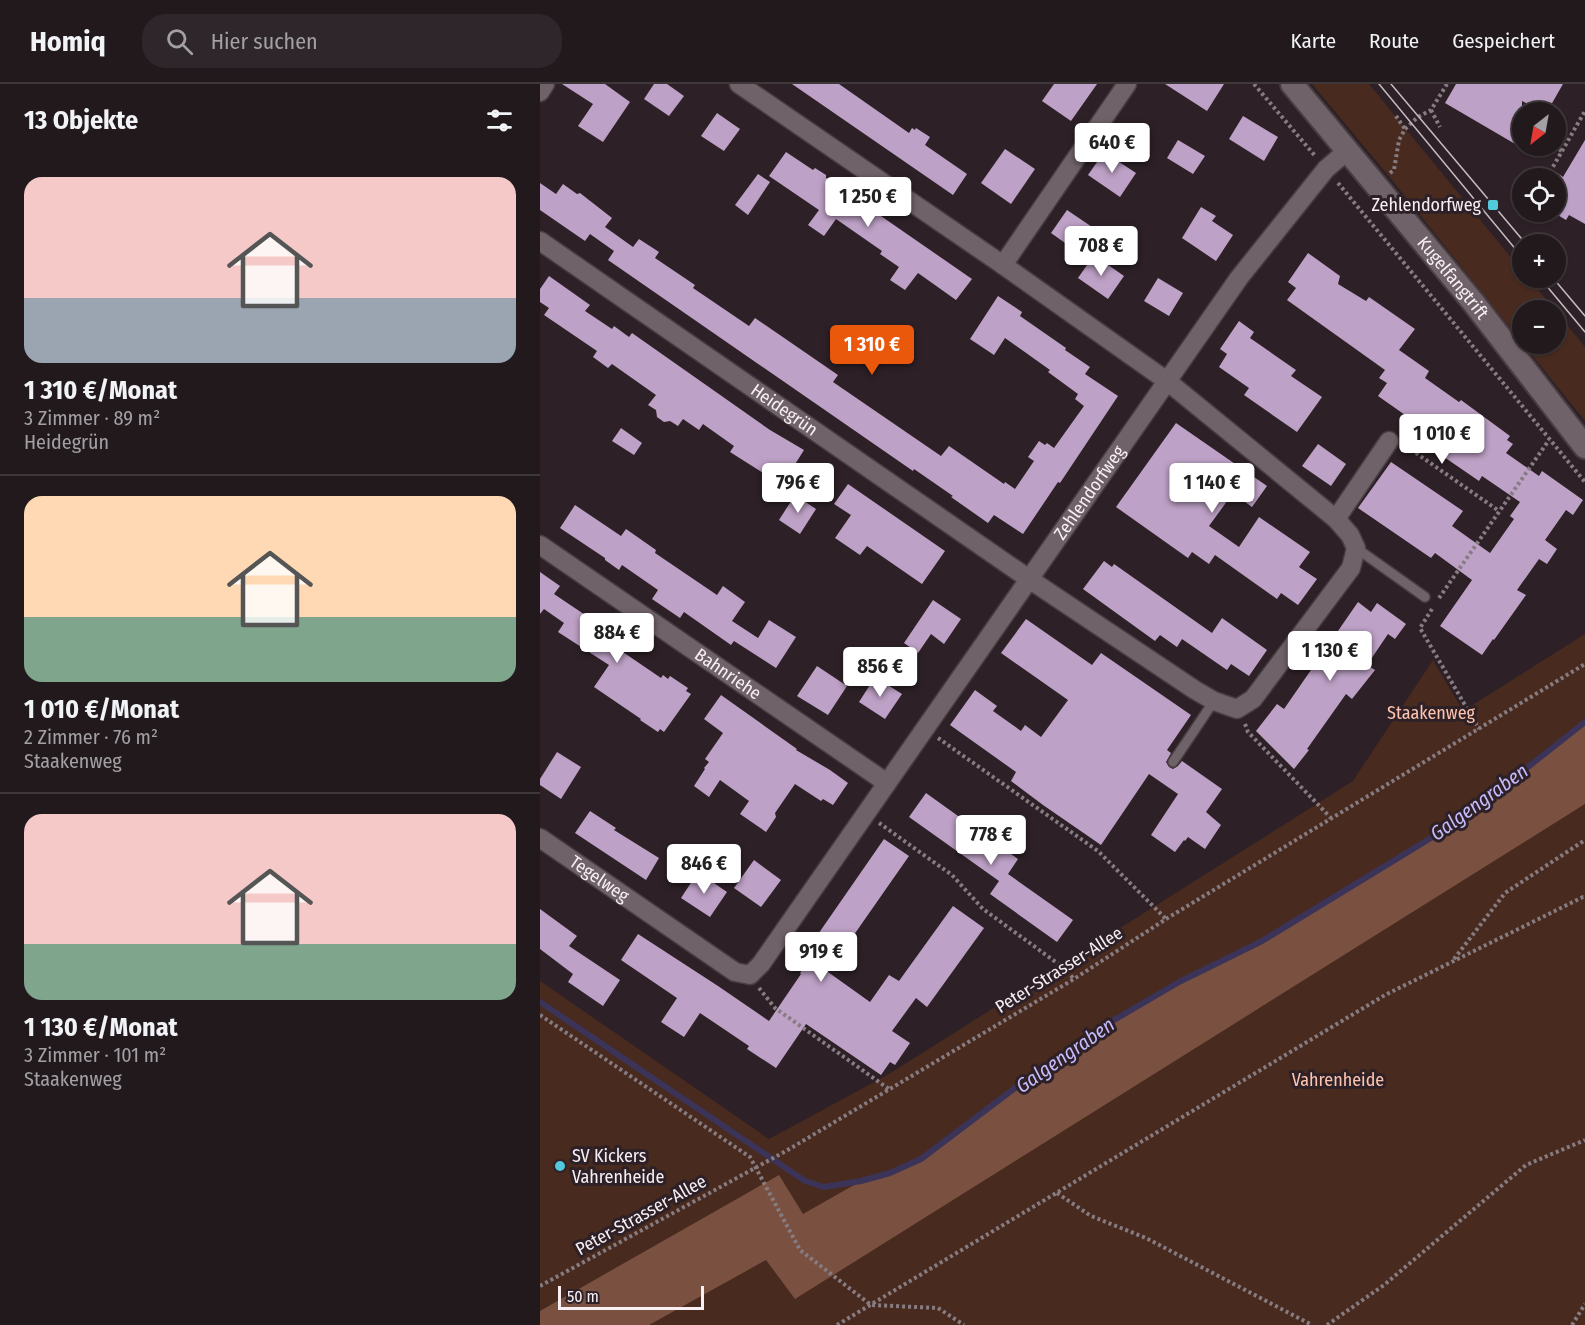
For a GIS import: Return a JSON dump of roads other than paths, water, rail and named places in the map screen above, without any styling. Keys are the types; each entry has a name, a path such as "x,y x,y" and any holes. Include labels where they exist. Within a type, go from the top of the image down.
{"street":[{"path":"540,92 545,84"},
{"path":"739,84 1003,265 1167,381 1336,519 1350,535 1356,548 1351,568 1253,699 1238,709 1214,701 1195,690 1029,579"},
{"path":"1003,265 1127,84"},
{"name":"Kugelfangtrift","path":"1292,84 1473,302 1585,447"},
{"name":"Zehlendorfweg","path":"750,975 761,964 1239,278 1326,169 1347,151"},
{"name":"Heidegrün","path":"540,241 1029,579"},
{"path":"1336,519 1389,441"},
{"name":"Bahnriehe","path":"540,545 887,783"},
{"name":"Tegelweg","path":"540,838 735,972 750,975"}],"lane":[{"path":"1356,548 1425,597"},
{"path":"1173,762 1214,701"}],"waterway":[{"name":"Galgengraben","path":"540,1002 805,1181 824,1187 861,1181 890,1173 921,1159 1043,1067 1114,1020 1179,982 1262,941 1444,830 1585,722"}],"tram line":[{"path":"1379,84 1512,245"},
{"path":"1391,84 1518,234"},
{"path":"1548,288 1585,332"},
{"path":"1561,288 1585,316"}],"place":[{"name":"Zehlendorfweg","path":"1493,205"},
{"name":"SV Kickers Vahrenheide","path":"560,1166"}],"park label":[{"name":"Staakenweg","path":"1431,713"},
{"name":"Vahrenheide","path":"1338,1080"}]}
